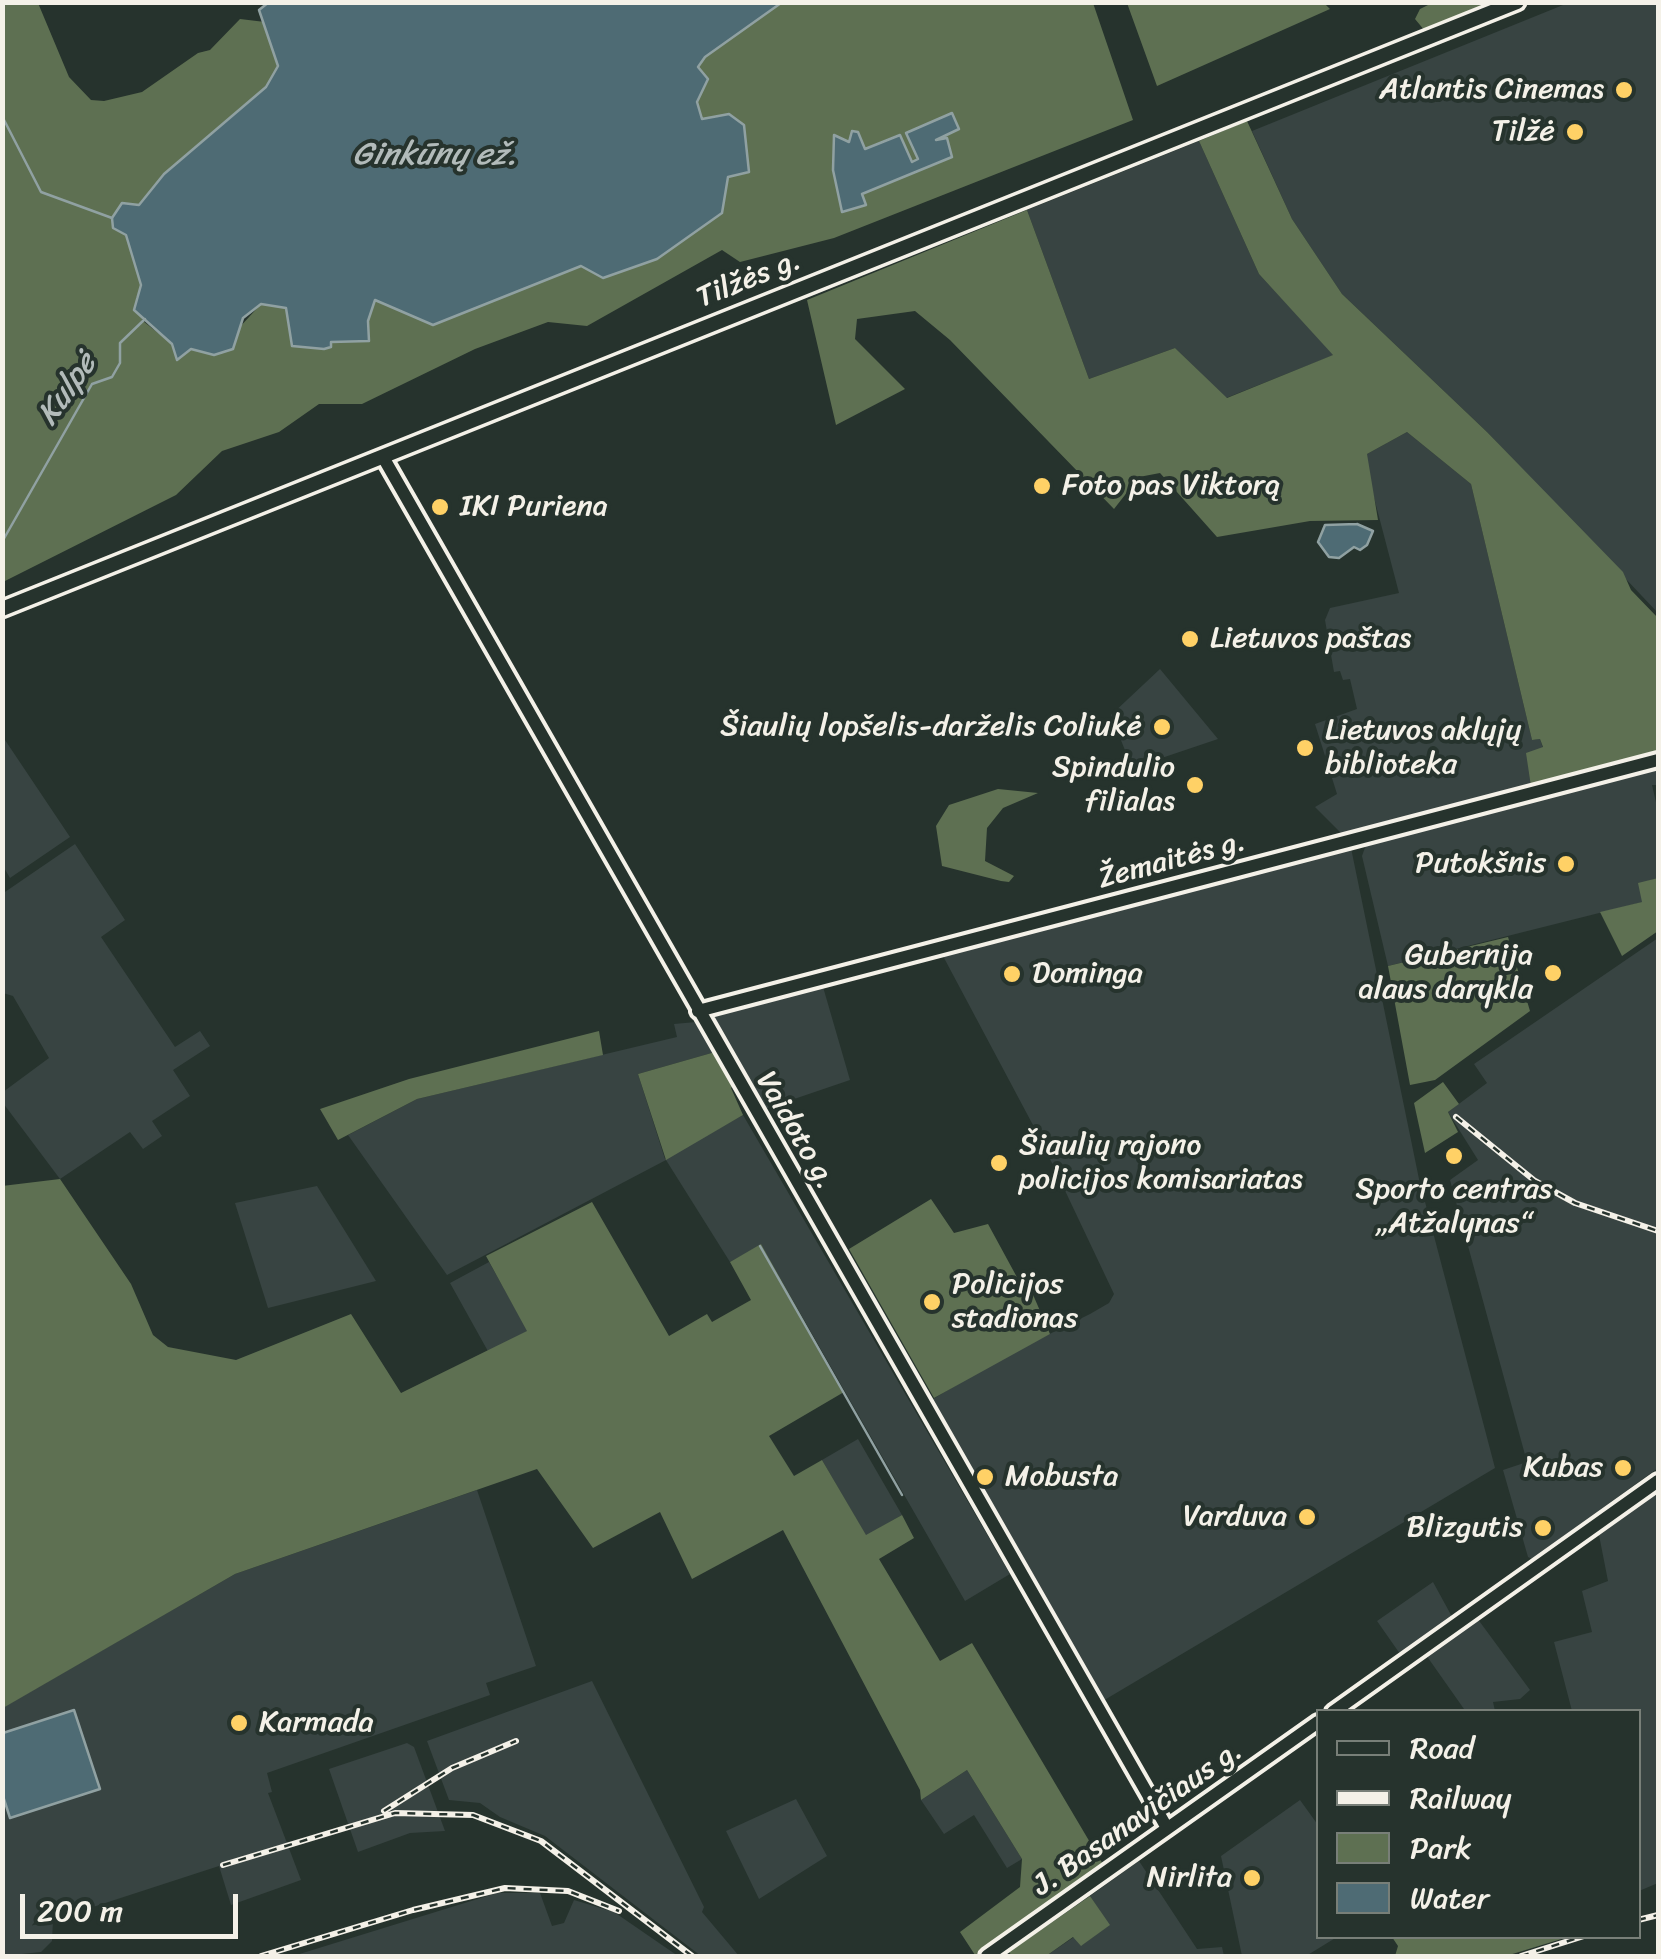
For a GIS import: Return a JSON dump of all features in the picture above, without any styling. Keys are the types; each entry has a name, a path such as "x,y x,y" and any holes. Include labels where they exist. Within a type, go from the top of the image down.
{"highway":[{"name":"Tilžės g.","path":"3,609 1517,2"}],"main road":[{"name":"Vaidoto g.","path":"383,457 1167,1828"},
{"name":"Žemaitės g.","path":"698,1011 1658,760"},
{"path":"1337,1709 1658,1482"},
{"name":"J. Basanavičiaus g.","path":"987,1956 1316,1723"}],"shaded area":[{"path":"1568,3 1658,3 1658,613 1487,432 1342,294 1292,219 1252,131"},
{"path":"1199,141 1259,274 1334,355 1226,398 1175,348 1089,379 1027,210"},
{"path":"1407,432 1471,484 1532,740 1540,739 1543,748 1532,793 1349,841 1315,807 1337,794 1315,724 1357,709 1350,679 1343,680 1340,671 1334,672 1325,620 1330,608 1399,593 1366,467 1367,454"},
{"name":"Šiaulių lopšelis-darželis Coliukė","path":"1160,669 1218,739 1132,768 1111,715"},
{"path":"3,737 70,837 10,878 3,866"},
{"path":"1658,764 1658,785 1652,785 1658,811 1658,878 1639,884 1643,902 1388,966 1362,856 1367,842"},
{"path":"75,844 125,920 101,937 175,1047 200,1031 210,1046 173,1070 190,1096 152,1121 162,1136 143,1149 130,1132 60,1179 3,1103 3,1092 49,1058 13,996 3,993 2,894"},
{"path":"1351,848 1419,1179 1495,1468 1096,1705 923,1405 1005,1356 1109,1303 1114,1294 1042,1142 943,956"},
{"path":"1658,938 1658,1468 1532,1559 1528,1557 1503,1470 1527,1462 1450,1180 1478,1160 1448,1112 1487,1083 1474,1064"},
{"path":"821,980 850,1080 756,1112 698,1011"},
{"path":"696,1022 715,1052 638,1074 665,1159 743,1115 1010,1574 965,1601 761,1245 730,1262 666,1160 447,1275 348,1135 417,1099 677,1037 674,1024"},
{"path":"317,1186 376,1281 268,1308 235,1203"},
{"path":"489,1262 528,1331 489,1353 450,1283"},
{"path":"858,1439 902,1515 866,1536 822,1460"},
{"path":"477,1490 536,1666 486,1683 490,1695 267,1773 272,1792 268,1793 301,1880 231,1905 219,1866 53,1920 52,1941 41,1952 3,1956 2,1708 235,1574"},
{"path":"1658,1493 1658,1883 1641,1890 1641,1709 1571,1709 1554,1642 1592,1632 1582,1591 1608,1581 1599,1535"},
{"path":"1433,1582 1456,1624 1405,1661 1377,1621"},
{"path":"1477,1618 1530,1690 1520,1699 1493,1702 1495,1709 1464,1709 1426,1655"},
{"path":"592,1681 704,1907 702,1912 739,1956 701,1956 545,1836 500,1817 480,1803 449,1800 427,1741"},
{"path":"407,1743 414,1747 445,1831 410,1833 358,1852 329,1769"},
{"path":"967,1770 1022,1859 1007,1868 974,1815 944,1834 921,1800"},
{"path":"796,1799 827,1856 759,1899 726,1831"},
{"path":"1300,1800 1316,1822 1316,1939 1334,1939 1306,1956 1242,1956 1221,1856"},
{"path":"1139,1861 1197,1949 1222,1947 1224,1956 1046,1956 1074,1937 1082,1945 1109,1925 1090,1896"},
{"path":"497,1893 540,1893 552,1926 564,1923 574,1900 614,1912 678,1956 293,1956"}],"green space":[{"path":"38,3 69,77 91,100 104,101 142,92 198,53 210,50 240,19 265,22 278,66 266,87 164,174 144,201 113,228 126,235 142,285 136,299 143,321 172,344 214,355 261,304 286,308 330,342 369,341 368,321 375,299 433,325 581,266 702,120 697,102 708,79 698,67 704,58 781,3 1093,3 1133,120 834,238 740,262 722,250 587,326 548,322 475,349 362,404 319,404 279,432 222,451 176,495 3,582 2,6","holes":["951,113 958,130 935,140 952,157 861,195 842,212 833,170 839,137 850,142 852,133 858,133 864,150 900,135 911,162 918,159 907,133"]},
{"path":"1127,3 1324,3 1330,9 1157,86"},
{"path":"1432,3 1499,3 1425,31 1415,19 1420,9"},
{"path":"1247,121 1292,219 1342,294 1487,432 1623,572 1631,590 1658,618 1658,760 1532,793 1526,753 1543,747 1540,739 1532,740 1471,484 1407,432 1367,454 1378,520 1310,521 1217,537 1160,473 1139,477 1114,509 950,340 915,311 857,319 855,339 905,389 836,425 807,300 1027,210 1089,379 1175,348 1227,398 1333,355 1259,274 1199,141"},
{"path":"998,789 1038,793 1003,808 987,828 985,861 1014,876 1009,882 1001,881 942,866 936,826 949,805"},
{"path":"1658,878 1658,931 1622,956 1600,912 1642,902 1638,883"},
{"path":"1508,937 1530,1011 1435,1080 1410,1085 1388,966"},
{"path":"599,1031 603,1055 417,1099 338,1140 320,1109 409,1079"},
{"path":"715,1052 734,1085 731,1088 743,1115 666,1160 638,1074"},
{"path":"1443,1082 1459,1104 1448,1112 1458,1132 1425,1153 1414,1103"},
{"path":"60,1179 131,1284 153,1335 168,1347 236,1360 351,1314 401,1393 527,1331 486,1256 592,1202 669,1336 707,1314 712,1322 751,1300 730,1262 761,1244 844,1392 769,1436 794,1476 822,1460 866,1535 902,1515 914,1538 879,1559 940,1661 972,1643 1104,1866 975,1955 960,1932 1020,1887 1022,1859 967,1770 921,1800 920,1790 783,1530 692,1579 660,1512 593,1548 537,1469 235,1574 3,1708 2,1186"},
{"path":"931,1199 954,1233 988,1224 1025,1292 1031,1290 1050,1334 934,1398 849,1249"},
{"path":"1090,1896 1110,1925 1081,1946 1073,1937 1046,1956 1012,1956 1009,1952"},
{"path":"1393,1939 1561,1939 1506,1956 1395,1956 1398,1946"}],"water":[{"name":"Ginkūnų ež.","path":"269,2 781,3 705,57 698,67 708,79 697,102 702,119 729,114 744,125 749,172 728,177 722,213 657,259 603,278 581,266 433,325 375,300 368,321 369,341 331,342 331,347 324,349 292,346 286,308 261,304 243,318 233,349 214,355 191,349 177,360 172,344 134,310 141,285 126,235 113,228 112,218 122,203 139,205 164,174 266,87 278,66 259,10"},
{"path":"952,113 959,129 936,140 947,138 952,157 862,194 866,205 842,212 833,170 834,135 849,142 852,131 858,132 865,149 900,135 912,162 918,159 906,133"},
{"path":"1357,524 1373,531 1367,545 1360,550 1354,547 1339,558 1329,557 1318,542 1325,525"},
{"path":"74,1710 100,1789 10,1818 3,1796 3,1733"}],"waterway":[{"path":"2,116 41,192 112,218"},
{"name":"Kulpė","path":"2,542 92,384 112,377 120,363 120,343 145,319"},
{"path":"760,1246 902,1495"}],"railway":[{"path":"1456,1117 1535,1181 1575,1203 1658,1231"},
{"path":"384,1811 452,1768 516,1741"},
{"path":"223,1865 395,1813 473,1815 541,1841 692,1956"},
{"path":"261,1956 413,1910 505,1888 568,1891 619,1911"},
{"path":"1641,1919 1658,1915"},
{"path":"1521,1956 1575,1939"}],"place":[{"name":"Atlantis Cinemas","path":"1624,90"},
{"name":"Tilžė","path":"1575,132"},
{"name":"Foto pas Viktorą","path":"1042,486"},
{"name":"IKI Puriena","path":"440,507"},
{"name":"Lietuvos paštas","path":"1190,639"},
{"name":"Šiaulių lopšelis-darželis Coliukė","path":"1162,727"},
{"name":"Lietuvos aklųjų biblioteka","path":"1305,748"},
{"name":"Spindulio filialas","path":"1195,785"},
{"name":"Putokšnis","path":"1566,864"},
{"name":"Gubernija alaus darykla","path":"1553,973"},
{"name":"Dominga","path":"1012,974"},
{"name":"Sporto centras „Atžalynas“","path":"1454,1156"},
{"name":"Šiaulių rajono policijos komisariatas","path":"999,1163"},
{"name":"Policijos stadionas","path":"932,1302"},
{"name":"Kubas","path":"1623,1468"},
{"name":"Mobusta","path":"985,1477"},
{"name":"Varduva","path":"1307,1517"},
{"name":"Blizgutis","path":"1543,1528"},
{"name":"Karmada","path":"239,1723"},
{"name":"Nirlita","path":"1252,1878"}]}
